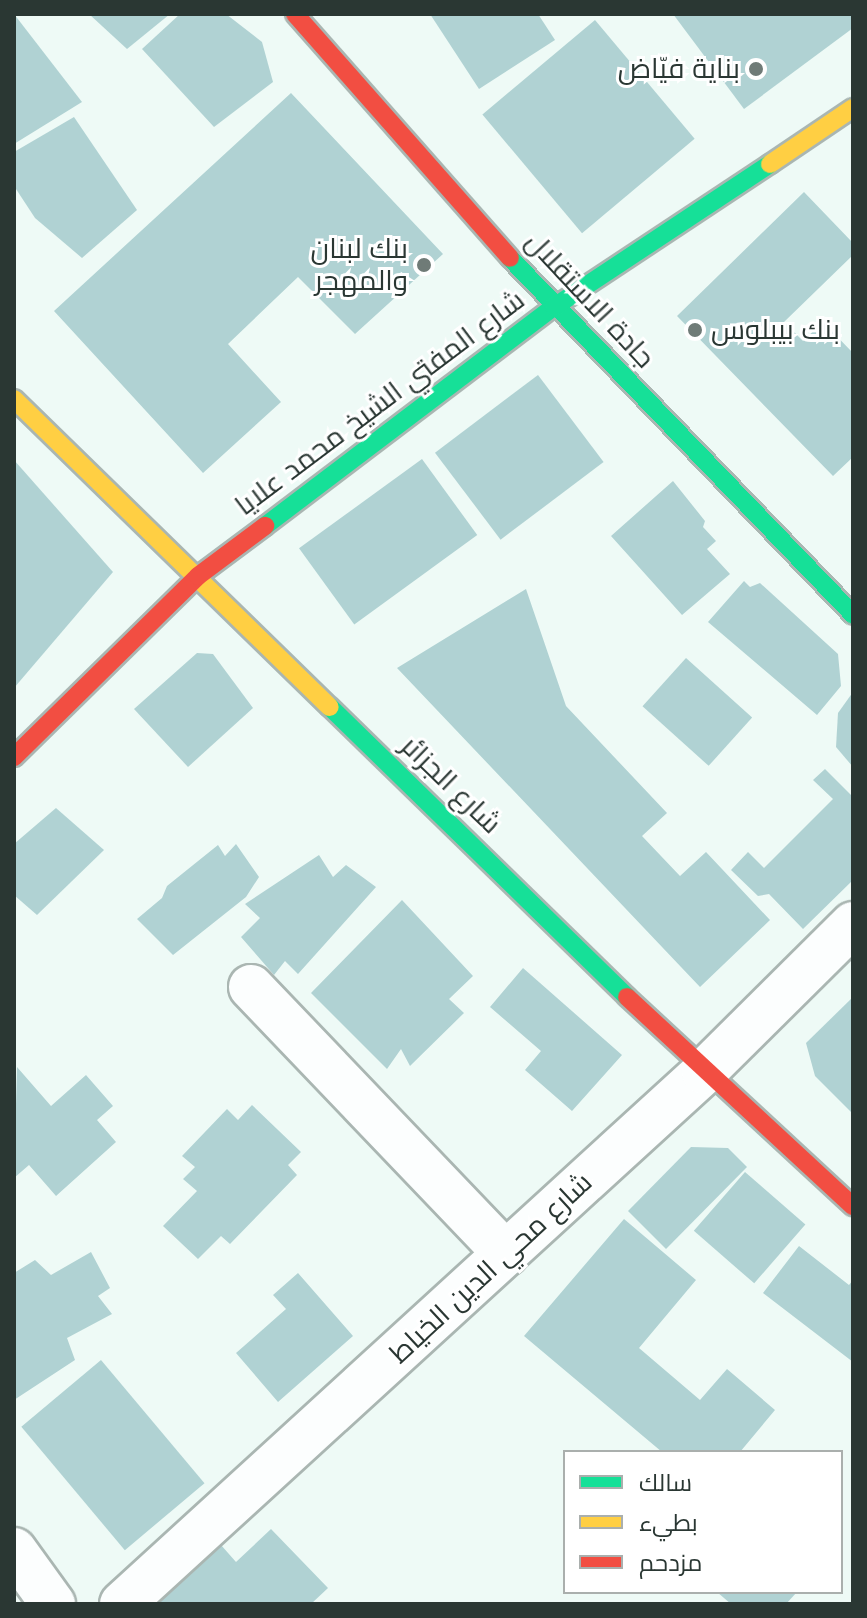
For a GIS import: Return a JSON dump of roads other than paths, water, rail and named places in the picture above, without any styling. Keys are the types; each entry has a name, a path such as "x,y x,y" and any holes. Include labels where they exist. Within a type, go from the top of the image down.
{"main road":[{"name":"جادة الاستقلال","path":"295,14 554,307 853,615"},
{"name":"شارع المفتي الشيخ محمد علايا","path":"14,757 198,576 554,307 853,108"},
{"name":"شارع الجزائر","path":"14,399 704,1072 853,1206"}],"street":[{"name":"شارع محي الدين الخياط","path":"122,1604 704,1072 853,924"},
{"path":"251,987 506,1254"},
{"path":"14,1550 53,1604"}],"place":[{"name":"بناية فيّاض","path":"756,69"},
{"name":"بنك لبنان والمهجر","path":"424,265"},
{"name":"بنك بيبلوس","path":"695,330"}]}
